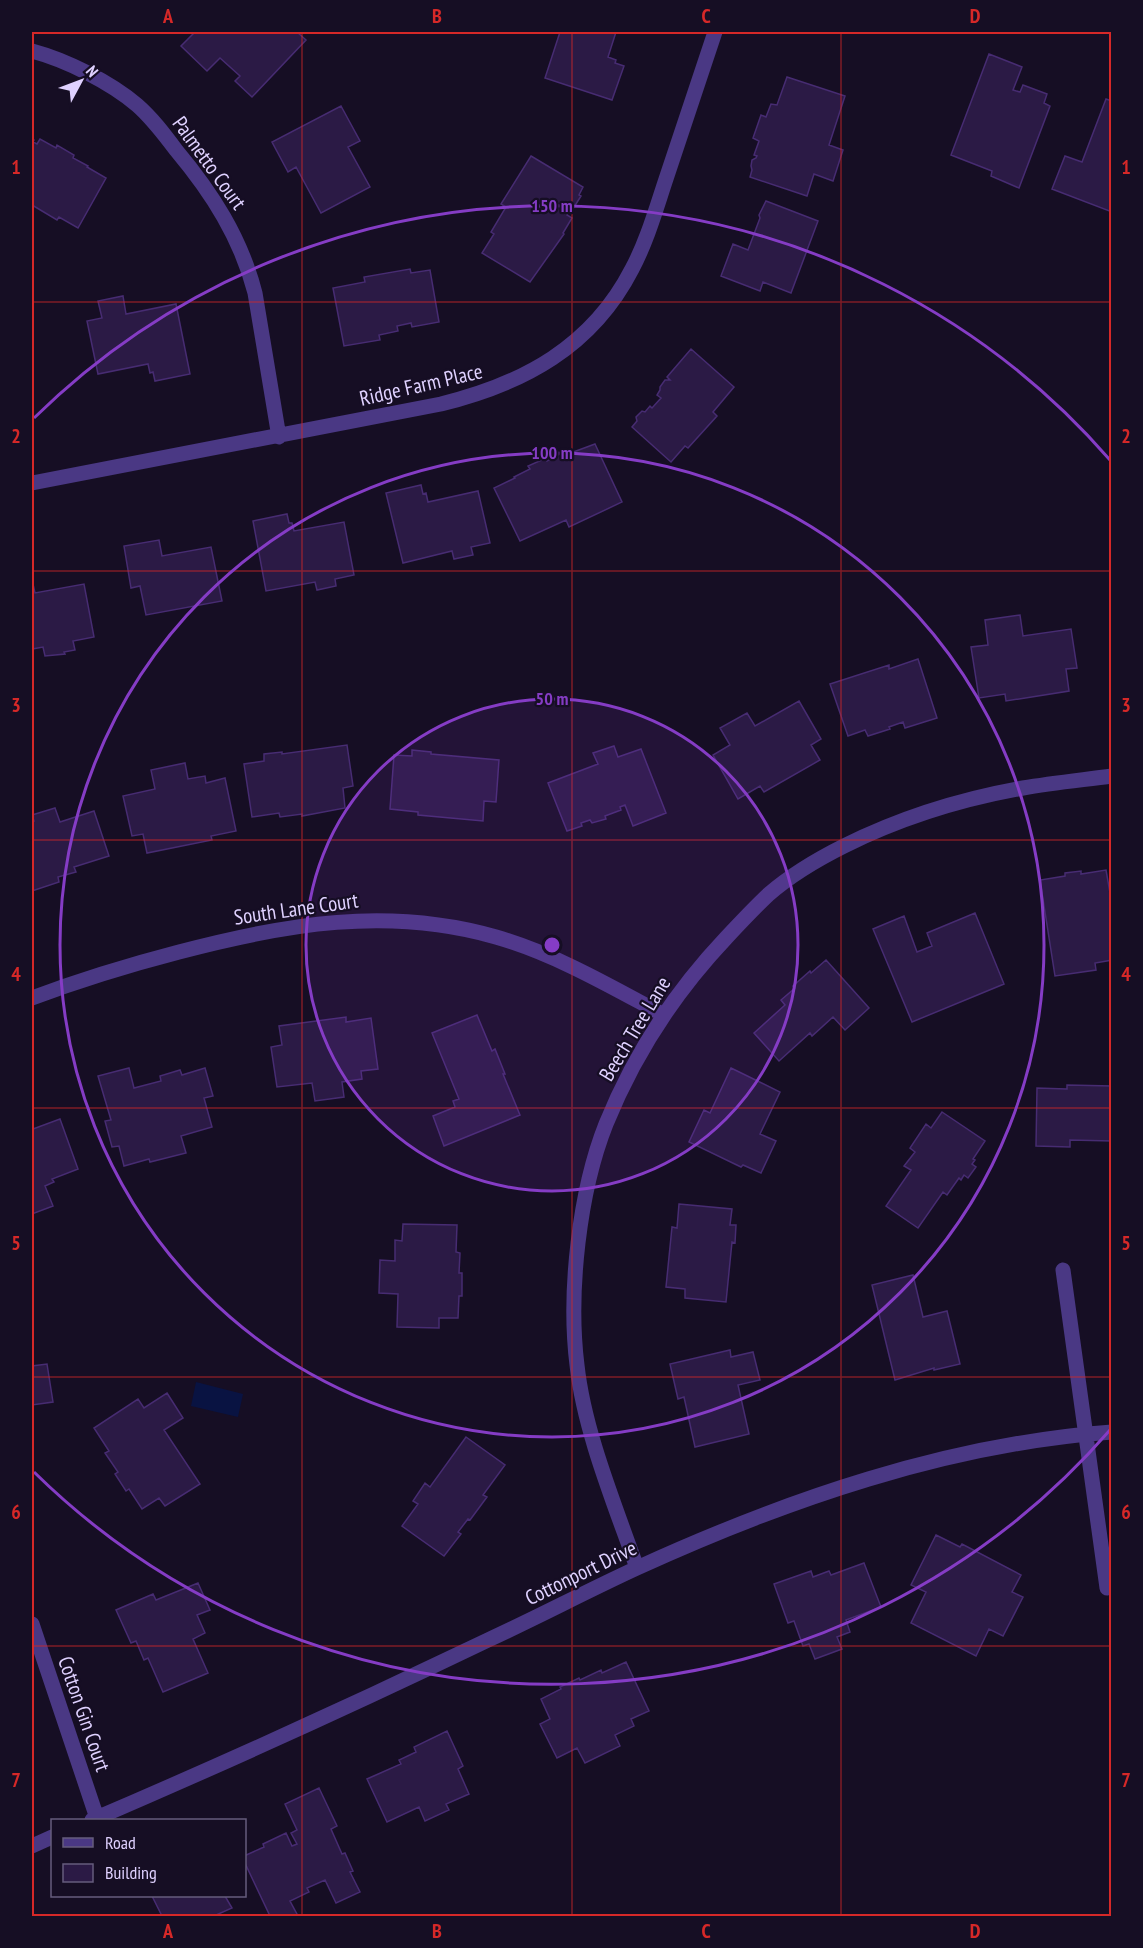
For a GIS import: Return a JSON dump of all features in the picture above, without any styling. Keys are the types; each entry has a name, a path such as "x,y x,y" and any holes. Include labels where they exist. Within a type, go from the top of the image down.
{"street":[{"name":"Ridge Farm Place","path":"32,483 393,415 477,396 526,375 562,352 580,338 600,316 622,287 637,260 715,32"},
{"name":"Palmetto Court","path":"32,51 85,73 136,104 203,183 227,221 250,276 255,293 279,437"},
{"name":"Beech Tree Lane","path":"637,1568 601,1462 584,1402 577,1368 573,1324 574,1291 590,1175 606,1125 664,1015 689,980 769,894 798,872 843,846 926,812 975,798 1023,788 1112,776"},
{"name":"South Lane Court","path":"32,998 66,985 152,959 273,930 320,923 408,920 463,928 522,945 664,1015"},
{"path":"1063,1270 1107,1588"},
{"name":"Cottonport Drive","path":"94,1819 466,1651 637,1568 756,1518 837,1490 1001,1446 1112,1432"},
{"name":"Cotton Gin Court","path":"32,1624 94,1819"},
{"path":"32,1846 51,1837"}],"shaded area":[{"path":"196,1382 243,1394 238,1417 191,1406"}],"building":[{"path":"195,32 297,32 306,40 252,97 235,81 240,76 220,58 207,71 181,46"},
{"path":"560,32 616,32 608,57 624,66 612,100 545,78"},
{"path":"989,54 1022,67 1013,90 1020,92 1023,85 1047,94 1044,103 1050,106 1019,188 991,176 992,171 951,155"},
{"path":"787,77 845,96 829,145 843,150 833,181 814,174 807,196 750,177 752,160 757,156 754,155 759,141 753,138 761,115 766,117 771,104 777,105"},
{"path":"1106,99 1112,101 1112,212 1052,189 1065,156 1082,162"},
{"path":"341,106 360,141 348,147 370,187 321,213 296,167 288,172 272,142"},
{"path":"32,139 37,144 40,139 56,148 57,145 74,155 73,158 106,178 78,228 59,217 57,220 32,205"},
{"path":"531,156 583,187 579,195 581,196 567,215 572,218 564,234 530,282 482,253 494,234 491,232 506,207 501,204"},
{"path":"766,201 818,221 791,293 763,282 760,291 721,276 733,244 748,250"},
{"path":"410,269 411,273 430,270 439,322 412,327 411,323 397,326 398,331 379,335 380,340 344,346 333,288 365,282 364,277"},
{"path":"123,296 126,314 176,304 190,374 155,381 148,364 98,374 87,321 102,318 98,301"},
{"path":"691,349 734,387 713,412 717,416 688,448 685,446 671,462 632,427 637,421 636,417 642,411 645,412 650,406 652,408 661,398 657,395 660,387 665,380 670,380 667,377"},
{"path":"595,444 622,502 569,527 566,520 520,541 494,488 530,469 528,466 546,458 547,461 562,453 565,458 569,456 568,454"},
{"path":"421,485 428,502 478,491 490,543 471,547 473,555 454,559 452,551 403,563 386,493"},
{"path":"287,514 294,531 344,522 354,575 335,579 336,586 317,590 315,582 266,591 253,521"},
{"path":"159,540 162,556 211,547 222,601 146,615 140,586 131,588 124,546"},
{"path":"32,584 35,593 84,584 94,637 73,641 75,650 64,652 65,654 45,656 43,647 32,649"},
{"path":"1020,615 1023,636 1071,629 1077,668 1066,669 1069,691 1006,701 1005,694 979,698 971,647 988,645 985,620"},
{"path":"918,659 937,718 905,728 903,722 868,736 865,730 848,736 830,684 889,665 889,669"},
{"path":"799,701 821,739 811,745 820,760 764,792 760,786 738,799 713,755 730,745 720,728 747,713 755,726"},
{"path":"347,745 353,786 343,788 345,808 302,816 302,814 280,817 279,813 252,817 244,764 264,761 264,754 282,752 282,754"},
{"path":"614,746 618,757 641,749 666,813 633,826 625,805 620,807 621,810 605,816 606,819 592,823 590,820 581,823 582,826 567,831 548,783 598,764 593,753"},
{"path":"412,750 431,752 431,754 499,760 496,802 484,801 483,821 418,815 418,812 390,809 394,755 412,756"},
{"path":"185,763 188,779 205,776 206,783 225,778 236,831 211,836 212,840 147,853 143,834 132,836 123,796 155,789 151,770"},
{"path":"55,808 60,822 94,811 109,856 74,867 76,872 58,877 59,882 32,891 32,822 34,821 32,815"},
{"path":"1106,870 1112,904 1112,960 1095,963 1096,970 1055,976 1040,880 1065,876 1065,873 1081,871 1081,874"},
{"path":"975,913 1004,984 912,1022 873,929 904,916 917,952 932,946 927,933"},
{"path":"826,960 869,1008 845,1030 833,1017 812,1036 810,1033 779,1061 754,1033 785,1005 781,1000 795,988 793,986"},
{"path":"477,1015 492,1051 495,1049 520,1115 444,1146 433,1116 455,1107 453,1101 459,1099 432,1033"},
{"path":"346,1017 346,1022 371,1018 378,1069 361,1071 362,1079 342,1082 344,1097 315,1101 312,1083 277,1087 271,1047 282,1045 279,1026"},
{"path":"129,1068 134,1088 161,1081 160,1076 180,1070 182,1075 205,1068 213,1096 204,1098 212,1127 181,1136 186,1153 124,1166 119,1146 112,1147 105,1121 111,1120 98,1076"},
{"path":"731,1068 780,1092 760,1134 776,1141 761,1173 743,1165 741,1167 689,1142 704,1110 710,1113"},
{"path":"1067,1085 1112,1086 1112,1141 1070,1140 1070,1147 1036,1146 1037,1088 1067,1089"},
{"path":"942,1112 985,1141 973,1159 975,1160 972,1164 976,1167 968,1178 964,1175 961,1180 959,1178 947,1195 943,1192 918,1228 886,1206 911,1170 904,1166 915,1152 910,1148 926,1124 931,1128"},
{"path":"60,1119 78,1169 52,1179 54,1182 45,1186 53,1206 32,1214 32,1126 33,1129"},
{"path":"679,1204 732,1209 730,1225 736,1225 735,1243 732,1242 726,1302 685,1298 685,1289 666,1287 672,1227 677,1228"},
{"path":"403,1224 457,1225 456,1252 460,1253 459,1273 462,1273 462,1296 459,1296 458,1318 439,1318 439,1328 397,1327 398,1294 379,1293 380,1260 395,1261 395,1240 402,1241"},
{"path":"913,1275 923,1317 947,1311 960,1364 934,1370 934,1368 895,1380 872,1285"},
{"path":"730,1350 731,1357 753,1352 760,1380 738,1385 749,1434 695,1447 684,1397 678,1399 670,1364"},
{"path":"47,1364 53,1402 32,1405 32,1366"},
{"path":"167,1393 183,1418 164,1430 200,1484 165,1506 159,1498 142,1509 129,1489 126,1491 115,1474 118,1472 105,1453 109,1451 94,1428 138,1399 144,1408"},
{"path":"466,1437 505,1465 483,1495 487,1497 458,1532 461,1534 444,1556 402,1526 418,1504 413,1501 425,1483 430,1487"},
{"path":"936,1535 960,1547 962,1544 1021,1575 1012,1592 1023,1597 1003,1636 989,1629 976,1656 911,1623 926,1592 911,1585"},
{"path":"864,1563 881,1607 846,1620 850,1632 837,1637 842,1649 815,1659 809,1644 803,1646 794,1621 788,1623 774,1584 811,1571 813,1577 829,1571 831,1575"},
{"path":"198,1583 210,1610 197,1615 205,1633 193,1639 208,1673 163,1692 148,1658 144,1660 136,1641 131,1643 116,1610 153,1594 156,1600"},
{"path":"626,1662 649,1711 631,1719 634,1726 615,1735 620,1746 585,1763 577,1748 557,1758 540,1724 550,1719 541,1699 579,1678 580,1680 601,1670 602,1673"},
{"path":"447,1731 463,1766 458,1769 469,1794 446,1804 449,1810 425,1821 419,1807 387,1822 367,1779 401,1764 399,1760 416,1752 414,1747"},
{"path":"319,1788 337,1826 331,1829 342,1854 345,1853 353,1871 350,1872 360,1892 336,1903 325,1880 307,1888 309,1892 290,1901 298,1916 270,1916 246,1865 246,1855 286,1833 292,1846 297,1844 291,1833 297,1830 285,1804"},
{"path":"152,1897 226,1897 232,1908 214,1916 162,1916"}]}
